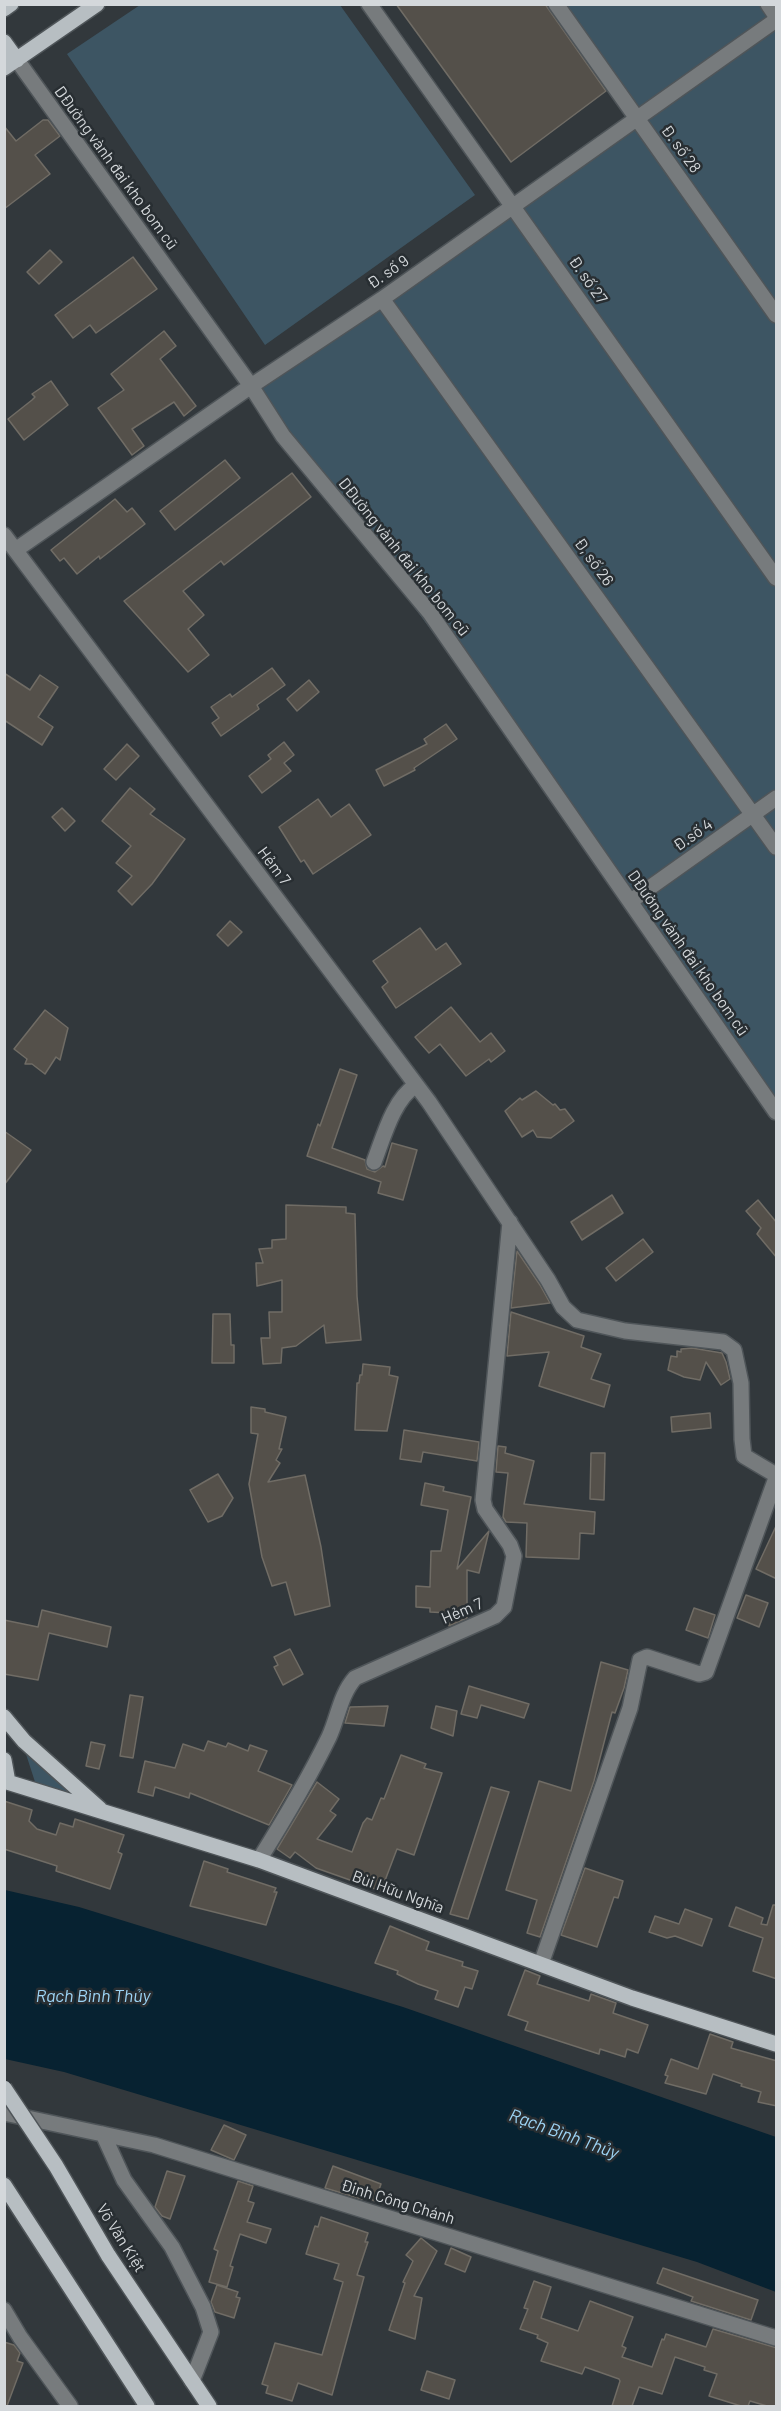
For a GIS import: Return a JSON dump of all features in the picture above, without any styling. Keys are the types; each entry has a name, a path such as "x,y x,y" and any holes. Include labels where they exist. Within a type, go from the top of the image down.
{"main road":[{"path":"4,9 11,4"},
{"path":"4,42 10,64 97,4"},
{"path":"4,1717 24,1741 106,1814"},
{"path":"4,1760 6,1782"},
{"name":"Bùi Hữu Nghĩa","path":"6,1782 259,1860 632,1998 777,2044"},
{"name":"Võ Văn Kiệt","path":"4,2088 56,2166 108,2254 208,2406"},
{"path":"4,2185 147,2406"}],"street":[{"name":"Đ. số 27","path":"369,4 777,578"},
{"name":"Đ. số 28","path":"556,4 777,315"},
{"path":"768,4 777,18"},
{"name":"Đ. số 9","path":"17,549 251,386 382,299 777,18"},
{"name":"DĐường vành đai kho bom cũ","path":"10,64 251,386 283,436 430,613 777,1112"},
{"name":"Đ, số 26","path":"382,299 777,847"},
{"name":"Hẻm 7","path":"4,535 17,549 416,1085 510,1222 563,1307 578,1320 625,1331 723,1342 734,1350 741,1383 744,1456 777,1476"},
{"path":"430,613 777,1112"},
{"name":"Đ.số 4","path":"631,901 777,798"},
{"path":"374,1162 400,1101 406,1091 416,1085"},
{"name":"Hẻm 7","path":"259,1860 301,1791 330,1735 349,1685 355,1678 495,1617 504,1607 514,1556 510,1545 485,1509 483,1500 510,1222"},
{"path":"541,1964 630,1708 640,1660 647,1657 699,1674 706,1672 777,1476"},
{"name":"Đinh Công Chánh","path":"4,2113 154,2145 777,2338"},
{"path":"103,2134 124,2180 172,2247 203,2307 211,2332 192,2381"},
{"path":"4,2310 20,2337 70,2406"}],"shaded area":[{"path":"140,5 340,5 475,195 265,345 67,54"},
{"path":"556,5 776,5 776,1112 631,901 251,386 637,119"},
{"path":"25,1751 72,1795 35,1782"}],"water":[{"name":"Rạch Bình Thủy","path":"5,1890 79,1907 403,2007 776,2137 776,2292 697,2262 64,2072 5,2059"}],"building":[{"path":"396,4 545,4 606,91 511,162"},
{"path":"43,120 48,120 60,136 35,155 50,174 4,209 4,126 16,141"},
{"path":"50,250 62,262 39,284 27,272"},
{"path":"133,257 157,289 96,333 90,325 73,338 55,315"},
{"path":"164,331 176,346 160,359 196,406 184,416 174,402 132,429 144,446 132,455 98,408 124,390 111,374"},
{"path":"51,381 68,405 24,440 8,419 35,397 32,394"},
{"path":"225,460 240,478 175,530 160,511"},
{"path":"292,473 311,497 224,565 221,561 183,591 204,615 188,629 209,655 188,672 124,601"},
{"path":"115,499 127,512 132,508 145,524 77,574 64,558 60,561 51,550"},
{"path":"272,668 285,685 257,705 259,709 221,736 212,723 219,718 211,707 230,694 232,697"},
{"path":"4,673 30,690 40,675 58,687 38,717 53,727 42,745 4,720"},
{"path":"309,680 319,692 297,711 287,699"},
{"path":"446,724 457,739 414,768 415,770 384,786 376,770 427,744 424,739"},
{"path":"284,742 294,755 284,763 291,771 262,793 249,776 271,759 268,755"},
{"path":"127,744 139,756 116,780 104,769"},
{"path":"130,788 155,809 150,814 185,839 152,884 132,905 118,891 132,876 116,863 131,846 102,821"},
{"path":"318,799 331,817 349,804 371,835 313,874 304,860 301,862 279,827"},
{"path":"62,808 75,821 65,831 52,817"},
{"path":"230,921 242,932 228,946 217,935"},
{"path":"420,928 436,950 446,943 461,964 396,1008 382,987 388,982 373,961"},
{"path":"451,1007 480,1042 491,1033 505,1051 491,1062 489,1059 466,1076 440,1044 429,1053 415,1037"},
{"path":"45,1010 68,1028 60,1060 56,1057 45,1074 32,1064 25,1064 27,1059 14,1049"},
{"path":"340,1069 357,1075 332,1148 365,1160 367,1169 375,1172 385,1167 392,1143 417,1150 403,1200 378,1193 381,1182 307,1156"},
{"path":"536,1091 560,1110 565,1109 574,1121 551,1138 537,1137 533,1130 522,1137 505,1111 520,1098 522,1100"},
{"path":"4,1131 31,1150 4,1185"},
{"path":"612,1195 623,1213 582,1240 571,1222"},
{"path":"758,1200 777,1223 777,1258 757,1234 761,1228 746,1211"},
{"path":"286,1205 346,1207 346,1213 355,1214 357,1296 361,1340 326,1343 324,1325 296,1346 282,1348 281,1363 263,1364 261,1338 270,1338 269,1312 282,1312 282,1280 257,1286 256,1263 263,1263 259,1249 272,1248 272,1240 286,1239"},
{"path":"643,1239 653,1252 616,1281 606,1268"},
{"path":"517,1251 540,1285 550,1303 511,1308"},
{"path":"511,1312 584,1336 581,1347 601,1354 591,1379 610,1385 604,1407 539,1386 549,1352 507,1356"},
{"path":"213,1314 230,1314 234,1363 212,1363"},
{"path":"692,1348 722,1353 730,1379 721,1385 706,1362 700,1380 684,1377 668,1370 671,1356 677,1357 677,1351"},
{"path":"363,1364 390,1367 389,1375 398,1377 387,1431 355,1430 357,1383 362,1375"},
{"path":"251,1407 265,1409 265,1412 286,1417 279,1449 282,1449 276,1460 280,1463 268,1482 305,1475 321,1547 330,1606 295,1615 286,1582 272,1586 262,1557 249,1484 258,1434 251,1433"},
{"path":"710,1413 711,1428 672,1432 671,1417"},
{"path":"404,1430 479,1442 477,1461 423,1452 421,1462 400,1459"},
{"path":"498,1446 506,1447 505,1453 534,1461 524,1504 595,1512 594,1534 580,1533 579,1559 526,1557 527,1523 506,1522 503,1517 508,1473 496,1472"},
{"path":"591,1453 605,1453 604,1500 590,1499"},
{"path":"218,1474 233,1498 222,1516 208,1522 190,1490"},
{"path":"425,1483 444,1487 443,1491 471,1497 457,1569 489,1531 479,1573 467,1570 467,1618 449,1626 449,1613 430,1612 430,1608 416,1607 416,1586 430,1587 431,1551 441,1551 448,1510 421,1505"},
{"path":"777,1524 777,1579 756,1569"},
{"path":"746,1595 768,1603 759,1627 737,1618"},
{"path":"694,1608 715,1615 708,1638 686,1630"},
{"path":"42,1610 111,1627 107,1647 49,1633 38,1680 4,1674 4,1620 38,1627"},
{"path":"290,1649 303,1674 283,1685 274,1667 278,1665 274,1657"},
{"path":"601,1662 628,1670 615,1713 612,1712 594,1781 540,1937 527,1933 537,1900 506,1890 539,1781 571,1791"},
{"path":"469,1686 529,1704 524,1718 481,1705 477,1718 461,1714"},
{"path":"130,1695 143,1697 133,1758 120,1756"},
{"path":"388,1706 384,1726 345,1723 350,1707"},
{"path":"436,1706 457,1711 453,1736 431,1728"},
{"path":"208,1741 226,1747 228,1743 248,1751 250,1745 267,1751 258,1771 292,1785 269,1825 190,1793 189,1798 155,1787 153,1796 138,1792 145,1761 175,1768 183,1744 204,1751"},
{"path":"91,1742 105,1745 99,1769 86,1766"},
{"path":"401,1755 426,1764 424,1768 442,1773 414,1855 397,1849 381,1891 316,1868 295,1852 290,1858 277,1849 317,1782 339,1799 330,1811 336,1815 317,1839 352,1852 363,1823 367,1818 372,1820 381,1798 384,1799"},
{"path":"491,1787 509,1792 468,1919 450,1914"},
{"path":"4,1801 32,1810 29,1821 37,1829 56,1835 60,1823 73,1827 75,1819 124,1835 118,1852 122,1854 110,1889 56,1871 57,1866 4,1849"},
{"path":"204,1861 228,1869 227,1872 276,1888 274,1892 277,1892 266,1925 190,1906"},
{"path":"585,1868 623,1881 618,1898 614,1897 597,1947 561,1935"},
{"path":"773,1905 777,1905 777,1979 753,1971 763,1938 729,1926 736,1907 763,1918 761,1924 767,1925"},
{"path":"685,1909 712,1919 702,1946 675,1936 667,1938 649,1932 655,1916 679,1924"},
{"path":"390,1926 429,1942 426,1950 463,1962 462,1966 478,1971 472,1989 465,1987 458,2007 435,1999 438,1991 397,1974 398,1971 375,1963"},
{"path":"525,1970 540,1976 537,1984 589,2001 591,1994 616,2003 613,2013 648,2025 638,2053 627,2049 625,2057 600,2049 599,2054 525,2030 528,2022 508,2015"},
{"path":"710,2034 733,2042 731,2048 777,2061 777,2106 758,2102 761,2092 713,2074 706,2094 665,2083 668,2076 665,2075 671,2059 698,2069"},
{"path":"224,2125 246,2135 234,2160 211,2150"},
{"path":"333,2166 381,2184 375,2201 363,2196 362,2199 325,2188"},
{"path":"167,2171 185,2176 170,2219 162,2216 155,2207"},
{"path":"238,2181 253,2186 248,2201 254,2203 247,2222 271,2229 266,2243 240,2234 230,2266 233,2267 227,2287 209,2282 218,2251 214,2249"},
{"path":"321,2217 368,2233 365,2242 368,2242 357,2275 364,2277 332,2395 298,2383 292,2401 266,2393 268,2386 262,2384 275,2343 322,2355 343,2282 334,2279 339,2264 306,2254 315,2226 318,2227"},
{"path":"421,2238 437,2251 414,2296 422,2298 415,2339 389,2330 405,2283 403,2282 413,2261 406,2255"},
{"path":"451,2248 471,2257 465,2272 445,2264"},
{"path":"663,2268 758,2300 751,2320 691,2301 693,2297 657,2283"},
{"path":"534,2281 551,2287 541,2318 578,2331 590,2301 633,2317 622,2346 626,2348 622,2357 652,2367 666,2334 706,2347 713,2329 777,2348 777,2406 767,2406 750,2401 748,2406 741,2406 709,2396 717,2374 704,2370 705,2367 675,2357 662,2394 639,2387 632,2406 612,2406 619,2379 585,2367 582,2374 541,2361 548,2343 537,2338 538,2335 520,2329 528,2309 524,2308"},
{"path":"217,2285 238,2292 236,2297 240,2298 234,2318 215,2312 211,2302"},
{"path":"4,2342 14,2345 20,2353 17,2361 23,2363 7,2406 4,2406"},
{"path":"427,2371 455,2380 449,2399 421,2390"}]}
